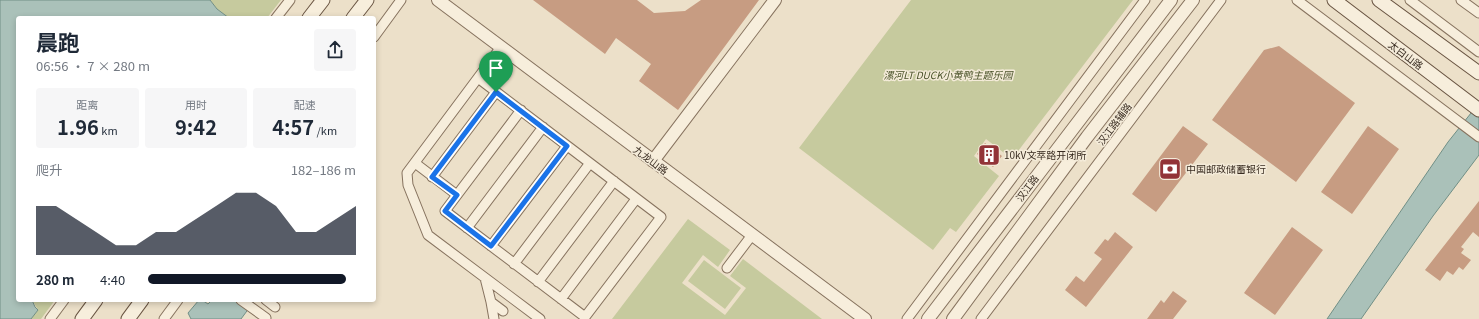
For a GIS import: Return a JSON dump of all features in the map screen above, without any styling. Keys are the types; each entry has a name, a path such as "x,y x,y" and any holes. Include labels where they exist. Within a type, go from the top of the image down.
{"main road":[{"path":"310,16 322,0"},
{"path":"355,16 367,0"},
{"name":"太白山路","path":"1334,0 1474,106"},
{"path":"1379,0 1479,73"},
{"path":"82,319 95,302"},
{"path":"128,319 141,302"}],"street":[{"path":"278,16 290,0"},
{"path":"376,34 402,0"},
{"name":"九龙山路","path":"438,0 865,319"},
{"path":"654,161 775,0"},
{"path":"907,319 1145,0"},
{"name":"汉江路","path":"928,319 1171,0"},
{"name":"汉江路","path":"953,319 1087,137 1193,0"},
{"name":"汉江路辅路","path":"981,319 1220,0"},
{"path":"1297,0 1479,136"},
{"path":"1410,0 1479,52"},
{"path":"1461,0 1479,13"},
{"path":"501,47 407,173 408,185 428,235 540,319"},
{"path":"478,78 661,217 585,317 445,211 520,110"},
{"path":"432,177 496,92"},
{"path":"468,228 543,128"},
{"path":"491,246 567,146"},
{"path":"415,163 457,195"},
{"path":"514,264 590,163"},
{"path":"538,282 614,182"},
{"path":"561,299 636,198"},
{"path":"727,268 752,235"},
{"path":"485,278 494,319"},
{"path":"50,319 63,302"},
{"path":"164,319 177,302"},
{"path":"244,302 266,318"},
{"path":"269,302 275,307"},
{"path":"491,302 503,311"}],"green space":[{"path":"210,0 281,0 269,16 226,16 217,9"},
{"name":"漯河LT DUCK小黄鸭主题乐园","path":"911,0 1133,0 1012,159 986,139 974,156 999,176 956,232 950,228 933,250 799,148"},
{"path":"688,219 730,250 718,267 703,255 682,283 725,315 746,288 730,276 743,259 822,319 612,319"},
{"path":"704,260 741,288 725,309 688,281"},
{"path":"33,302 54,302 41,319 31,319 38,310"}],"water":[{"path":"0,0 210,0 217,9 226,16 16,16 16,302 33,302 38,310 31,319 0,319"},
{"path":"1479,103 1479,155 1433,216 1361,319 1327,319 1448,142"},
{"path":"197,302 205,302 208,304 210,302 254,302 241,319 191,319 188,313"}],"building":[{"path":"533,0 637,0 654,13 685,11 701,0 759,0 678,110 639,81 651,64 616,38 605,54"},
{"path":"1279,46 1355,103 1296,182 1212,120 1264,50"},
{"name":"中国邮政储蓄银行","path":"1183,126 1208,144 1156,212 1132,194"},
{"path":"1368,126 1399,149 1352,214 1321,192"},
{"name":"10kV文萃路开闭所","path":"985,143 1002,156 993,167 977,154"},
{"path":"1479,201 1479,237 1473,232 1461,247 1464,249 1461,253 1471,260 1463,270 1459,267 1453,275 1447,271 1440,281 1425,270"},
{"path":"1292,227 1323,250 1275,315 1244,293"},
{"path":"1115,232 1133,247 1086,307 1065,290 1076,276 1084,282 1102,259 1094,253 1105,239 1108,241"},
{"path":"1173,291 1187,301 1173,319 1147,319 1161,300 1164,303"}],"place":[{"name":"10kV文萃路开闭所","path":"989,155"},
{"name":"中国邮政储蓄银行","path":"1170,169"}],"route":[{"path":"496,92 567,146 491,246 445,211 457,195 432,177 496,92"}]}
